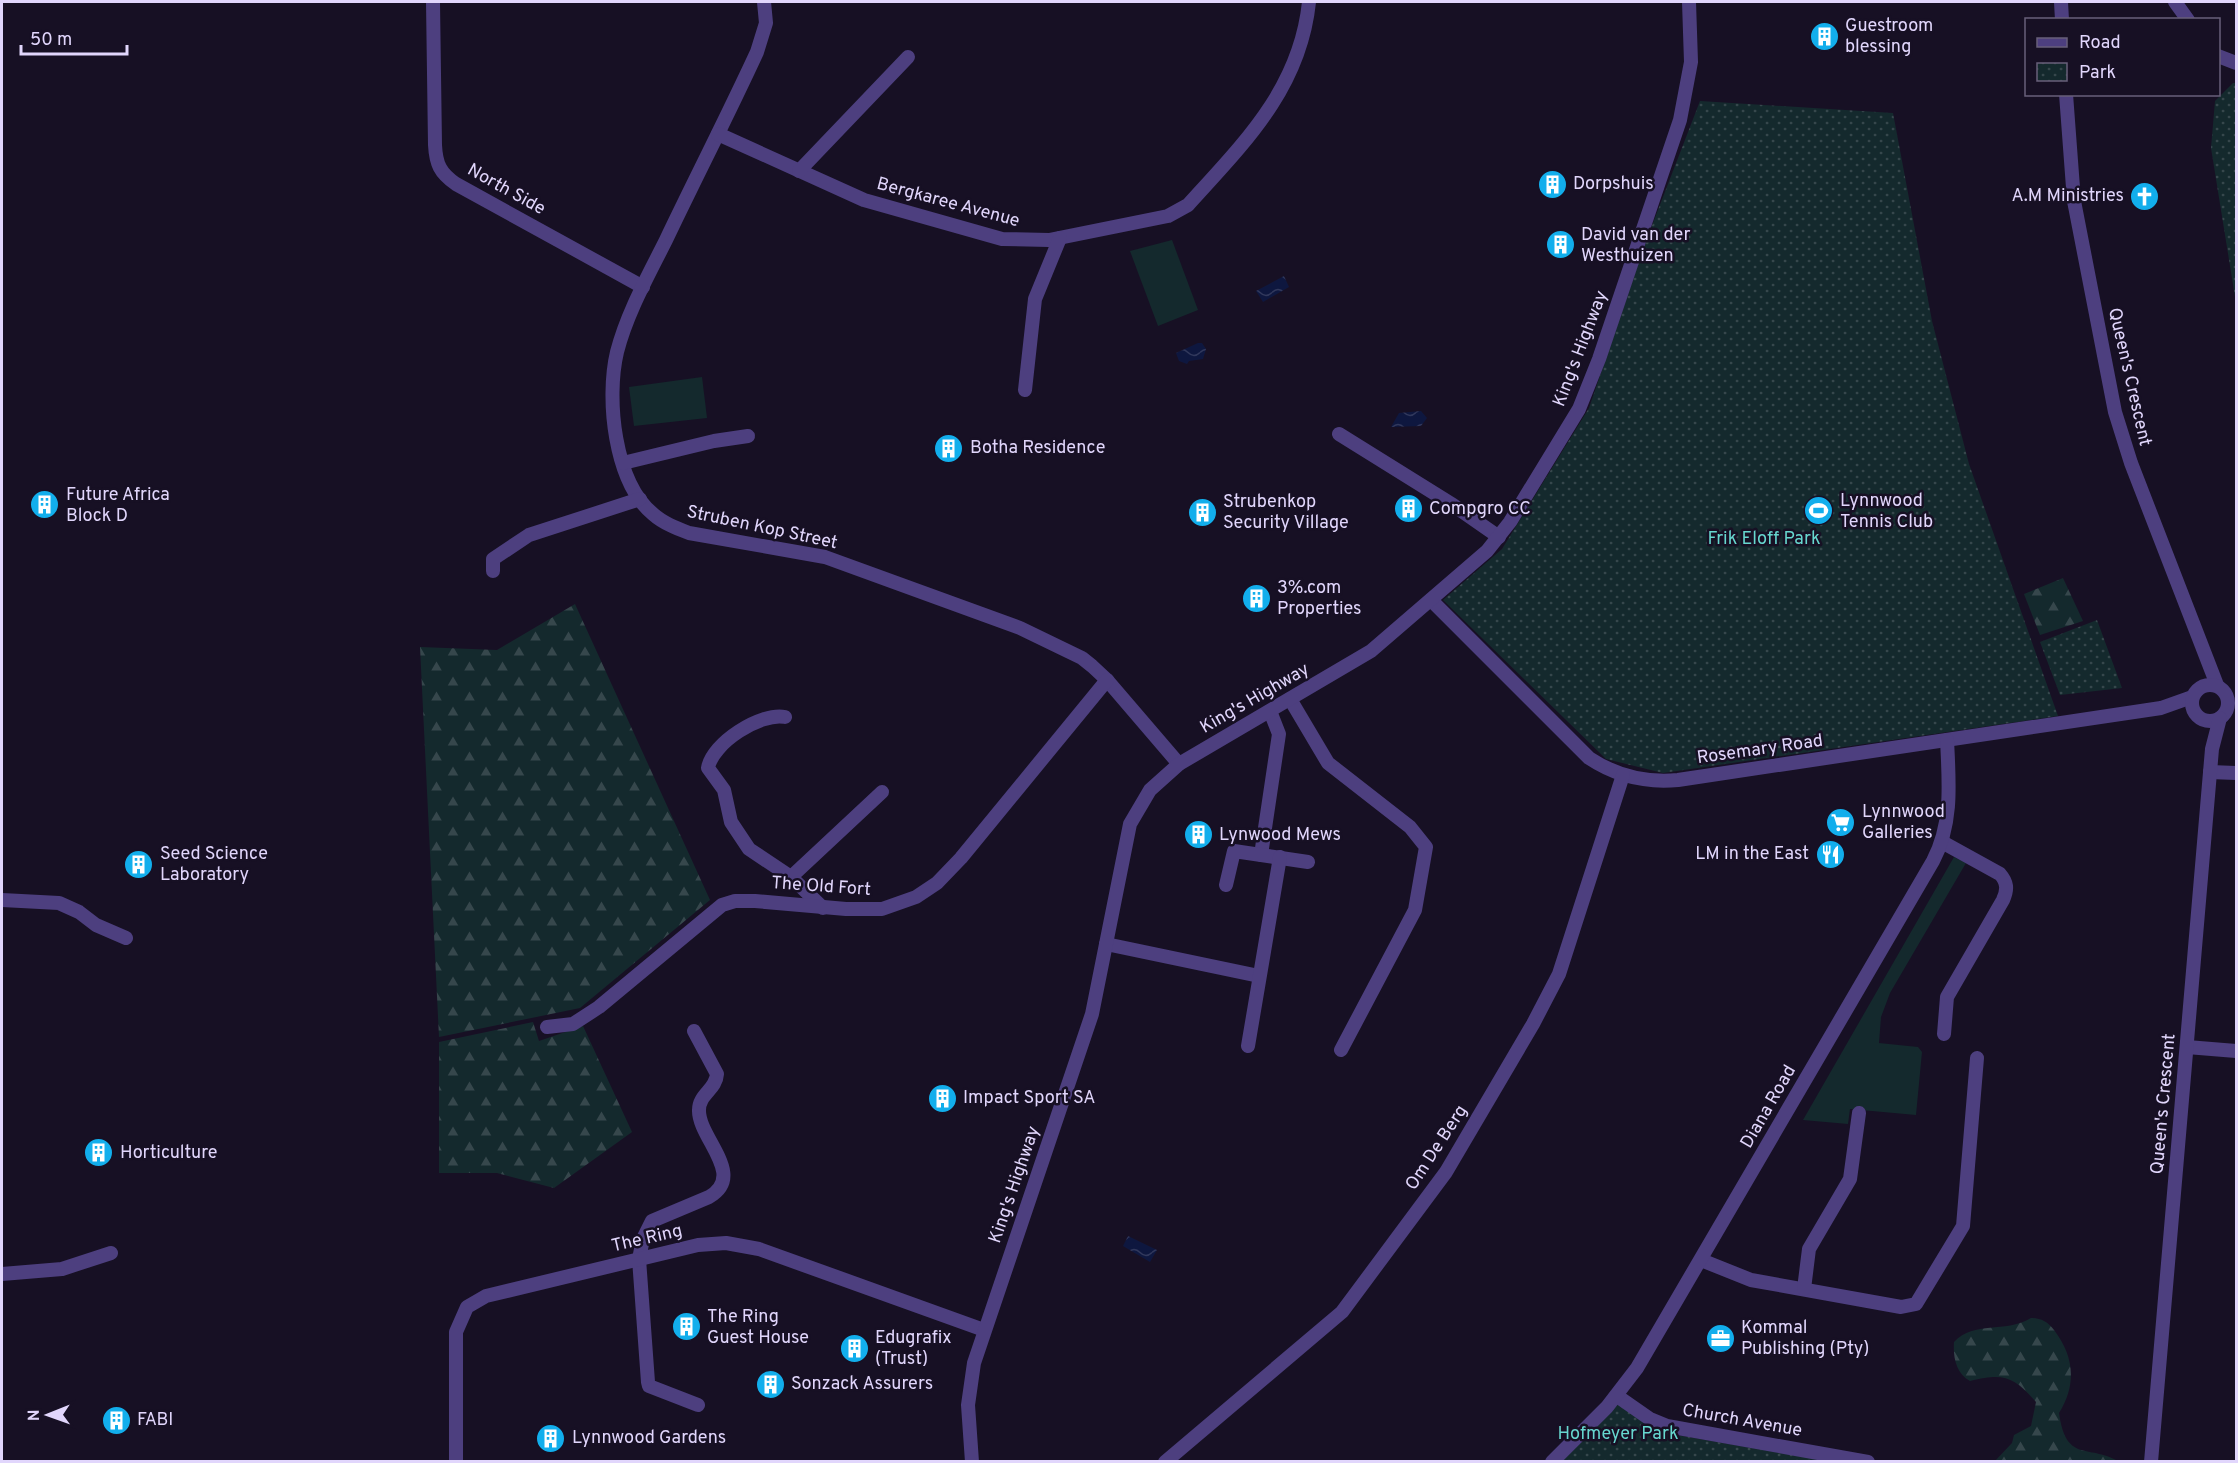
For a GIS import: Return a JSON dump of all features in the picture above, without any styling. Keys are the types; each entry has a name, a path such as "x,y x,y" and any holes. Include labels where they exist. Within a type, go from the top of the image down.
{"street":[{"name":"North Side","path":"433,2 435,145 440,171 456,184 643,286"},
{"name":"Struben Kop Street","path":"764,2 766,23 761,43 643,286 622,335 614,372 614,420 623,463 640,499 662,521 689,533 780,547 825,557 1020,628 1082,658 1107,680 1179,764"},
{"name":"Bergkaree Avenue","path":"718,134 873,203 1002,239 1029,242 1060,238 1168,216 1188,205 1277,100 1301,48 1309,2"},
{"name":"King's Highway","path":"1689,2 1692,36"},
{"name":"King's Highway","path":"972,1461 968,1419 970,1382 984,1330 1092,1014 1130,824 1150,790 1179,764 1371,651 1487,551 1499,537 1564,435 1586,395 1680,120 1690,72 1697,2"},
{"path":"2061,2 2062,18"},
{"path":"2175,2 2187,18"},
{"path":"799,171 908,57"},
{"path":"2220,57 2236,63"},
{"name":"Queen's Crescent","path":"2066,96 2073,201 2115,412 2131,463 2204,657 2226,689"},
{"path":"1025,390 1035,299 1060,238"},
{"path":"1339,434 1453,505 1499,537"},
{"path":"623,463 714,441 748,436"},
{"path":"493,571 493,559 529,535 640,499"},
{"name":"Rosemary Road","path":"1431,600 1589,758 1623,775 1653,781 1678,780 2161,708 2195,693"},
{"path":"2195,693 2207,684 2226,689 2228,712 2210,721 2199,717 2192,707 2195,693 2204,657"},
{"name":"The Old Fort","path":"547,1027 573,1024 599,1007 722,905 735,901 755,901 823,908 882,909 916,897 936,883 986,829 1107,680"},
{"path":"1290,699 1328,763 1410,827 1426,847 1415,910 1341,1050"},
{"name":"Rosemary Road","path":"2161,708 2199,717"},
{"path":"1261,855 1279,734 1270,711"},
{"name":"Queen's Crescent","path":"2151,1461 2212,749 2228,712"},
{"path":"785,717 776,715 756,720 730,739 711,759 708,768 724,790 735,832 758,857 791,877 823,908"},
{"name":"Queen's Crescent","path":"2199,717 2212,749"},
{"name":"Diana Road","path":"1552,1461 1617,1396 1637,1368 1942,842 1948,820 1947,740"},
{"path":"2210,772 2236,773"},
{"name":"Om De Berg","path":"1165,1461 1342,1312 1446,1172 1533,1024 1559,974 1623,775"},
{"path":"791,877 882,792"},
{"path":"1942,842 2000,874 2006,885 2003,900 1947,997 1944,1034"},
{"path":"1226,885 1233,852 1308,862"},
{"path":"1248,1046 1280,857"},
{"path":"2,900 59,903 126,938"},
{"path":"1106,944 1259,976"},
{"path":"694,1031 717,1074 713,1088 702,1097 699,1112 722,1164 724,1174 722,1184 717,1192 709,1197 652,1221 643,1239 639,1259 648,1382 650,1386 698,1405"},
{"path":"2187,1047 2236,1051"},
{"path":"1701,1260 1742,1278 1910,1307 1919,1300 1963,1226 1977,1058"},
{"path":"1804,1289 1809,1249 1850,1179 1859,1113"},
{"name":"The Ring","path":"456,1461 454,1347 457,1326 467,1307 486,1296 698,1245 741,1245 984,1330"},
{"path":"2,1274 62,1269 111,1253"},
{"name":"Church Avenue","path":"1617,1396 1650,1419 1667,1426 1868,1461"}],"green space":[{"path":"2233,83 2236,83 2236,303 2211,148 2215,101"},
{"name":"Frik Eloff Park","path":"1700,101 1893,113 1932,321 1969,464 2058,716 1663,773 1606,759 1443,600 1502,549 1589,408 1646,241"},
{"path":"1172,240 1198,310 1158,326 1130,251"},
{"path":"702,377 707,418 634,426 629,387"},
{"path":"2063,578 2083,621 2040,635 2024,594"},
{"path":"575,604 710,900 580,1008 439,1037 420,647 497,650"},
{"path":"2097,620 2122,688 2060,695 2040,642"},
{"path":"1954,857 1966,863 1890,993 1881,1017 1879,1043 1918,1047 1922,1052 1916,1115 1850,1109 1848,1124 1803,1120"},
{"path":"533,1022 539,1041 583,1026 632,1132 554,1188 497,1173 439,1173 439,1042"},
{"path":"2031,1318 2041,1320 2052,1327 2061,1340 2069,1360 2071,1381 2059,1413 2062,1429 2067,1439 2073,1446 2118,1461 1995,1461 2012,1443 2014,1435 2031,1426 2036,1402 2021,1387 2007,1379 1991,1377 1970,1381 1965,1378 1956,1364 1954,1342 1971,1331 2021,1323"},
{"name":"Hofmeyer Park","path":"1617,1396 1659,1432 1828,1461 1546,1462"}],"water":[{"path":"1284,276 1289,287 1263,302 1256,291"},
{"path":"1202,343 1206,349 1203,359 1189,361 1187,364 1179,361 1176,353"},
{"path":"1421,411 1427,418 1421,426 1391,427 1399,413"},
{"path":"1128,1236 1157,1250 1150,1262 1123,1246"}],"place":[{"name":"Guestroom blessing","path":"1824,36"},
{"name":"Dorpshuis","path":"1552,184"},
{"name":"A.M Ministries","path":"2145,196"},
{"name":"David van der Westhuizen","path":"1560,245"},
{"name":"Botha Residence","path":"949,448"},
{"name":"Future Africa Block D","path":"45,505"},
{"name":"Compgro CC","path":"1408,509"},
{"name":"Lynnwood Tennis Club","path":"1819,511"},
{"name":"Strubenkop Security Village","path":"1202,512"},
{"name":"3%.com Properties","path":"1256,598"},
{"name":"Lynnwood Galleries","path":"1841,822"},
{"name":"Lynwood Mews","path":"1198,835"},
{"name":"LM in the East","path":"1830,854"},
{"name":"Seed Science Laboratory","path":"139,864"},
{"name":"Impact Sport SA","path":"942,1098"},
{"name":"Horticulture","path":"99,1153"},
{"name":"The Ring Guest House","path":"686,1327"},
{"name":"Kommal Publishing (Pty)","path":"1720,1338"},
{"name":"Edugrafix (Trust)","path":"854,1348"},
{"name":"Sonzack Assurers","path":"770,1384"},
{"name":"FABI","path":"116,1420"},
{"name":"Lynnwood Gardens","path":"551,1438"}]}
